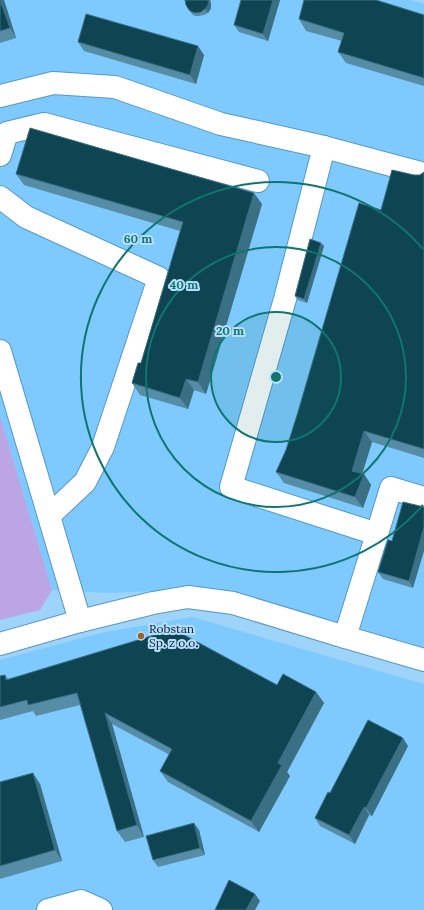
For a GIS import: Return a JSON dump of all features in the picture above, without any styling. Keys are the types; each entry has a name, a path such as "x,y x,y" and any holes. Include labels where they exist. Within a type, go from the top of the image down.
{"lane":[{"path":"0,96 54,83 116,87 221,124 324,147 424,174"},
{"path":"0,155 7,133 44,124 258,181"},
{"path":"324,147 285,299 231,487 377,534"},
{"path":"0,197 26,217 159,278 103,447 85,482 49,516"},
{"path":"0,351 80,621"},
{"path":"345,637 391,488 424,498"},
{"path":"0,644 80,621 153,603 188,597 233,603 424,660"},
{"path":"48,910 81,901 101,910"}],"shaded area":[{"path":"0,0 410,0 424,4 424,648 217,588 110,593 52,590 0,416"},
{"path":"0,416 52,590 40,610 0,620"},
{"path":"192,617 424,684 424,910 0,910 0,660 100,633"}],"building":[{"path":"0,0 10,28 0,31"},
{"path":"185,0 209,0 205,9 197,13 189,10"},
{"path":"241,0 273,0 263,34 234,25"},
{"path":"304,0 376,0 424,15 424,78 338,52 344,33 299,19"},
{"path":"86,14 198,46 190,75 78,42"},
{"path":"30,128 254,193 198,382 186,379 180,398 132,383 138,363 141,363 183,222 16,174"},
{"path":"392,170 414,175 420,175 424,172 424,449 364,431 352,471 364,474 355,497 276,472 286,450 298,412 359,203 381,210"},
{"path":"310,239 321,243 304,299 295,296"},
{"path":"403,502 424,507 424,527 409,581 378,572 388,540 392,541"},
{"path":"175,630 277,685 283,674 316,692 278,763 282,765 251,821 160,771 172,749 105,713 137,825 117,831 77,693 28,705 27,700 0,707 0,676 5,675 6,680"},
{"path":"368,720 403,738 366,808 364,807 349,835 315,818 328,792 330,793"},
{"path":"33,773 55,850 0,866 0,782"},
{"path":"194,823 200,848 153,860 146,836"},
{"path":"229,880 255,894 246,910 215,910"}],"place":[{"name":"Robstan Sp. z o.o.","path":"141,636"}]}
